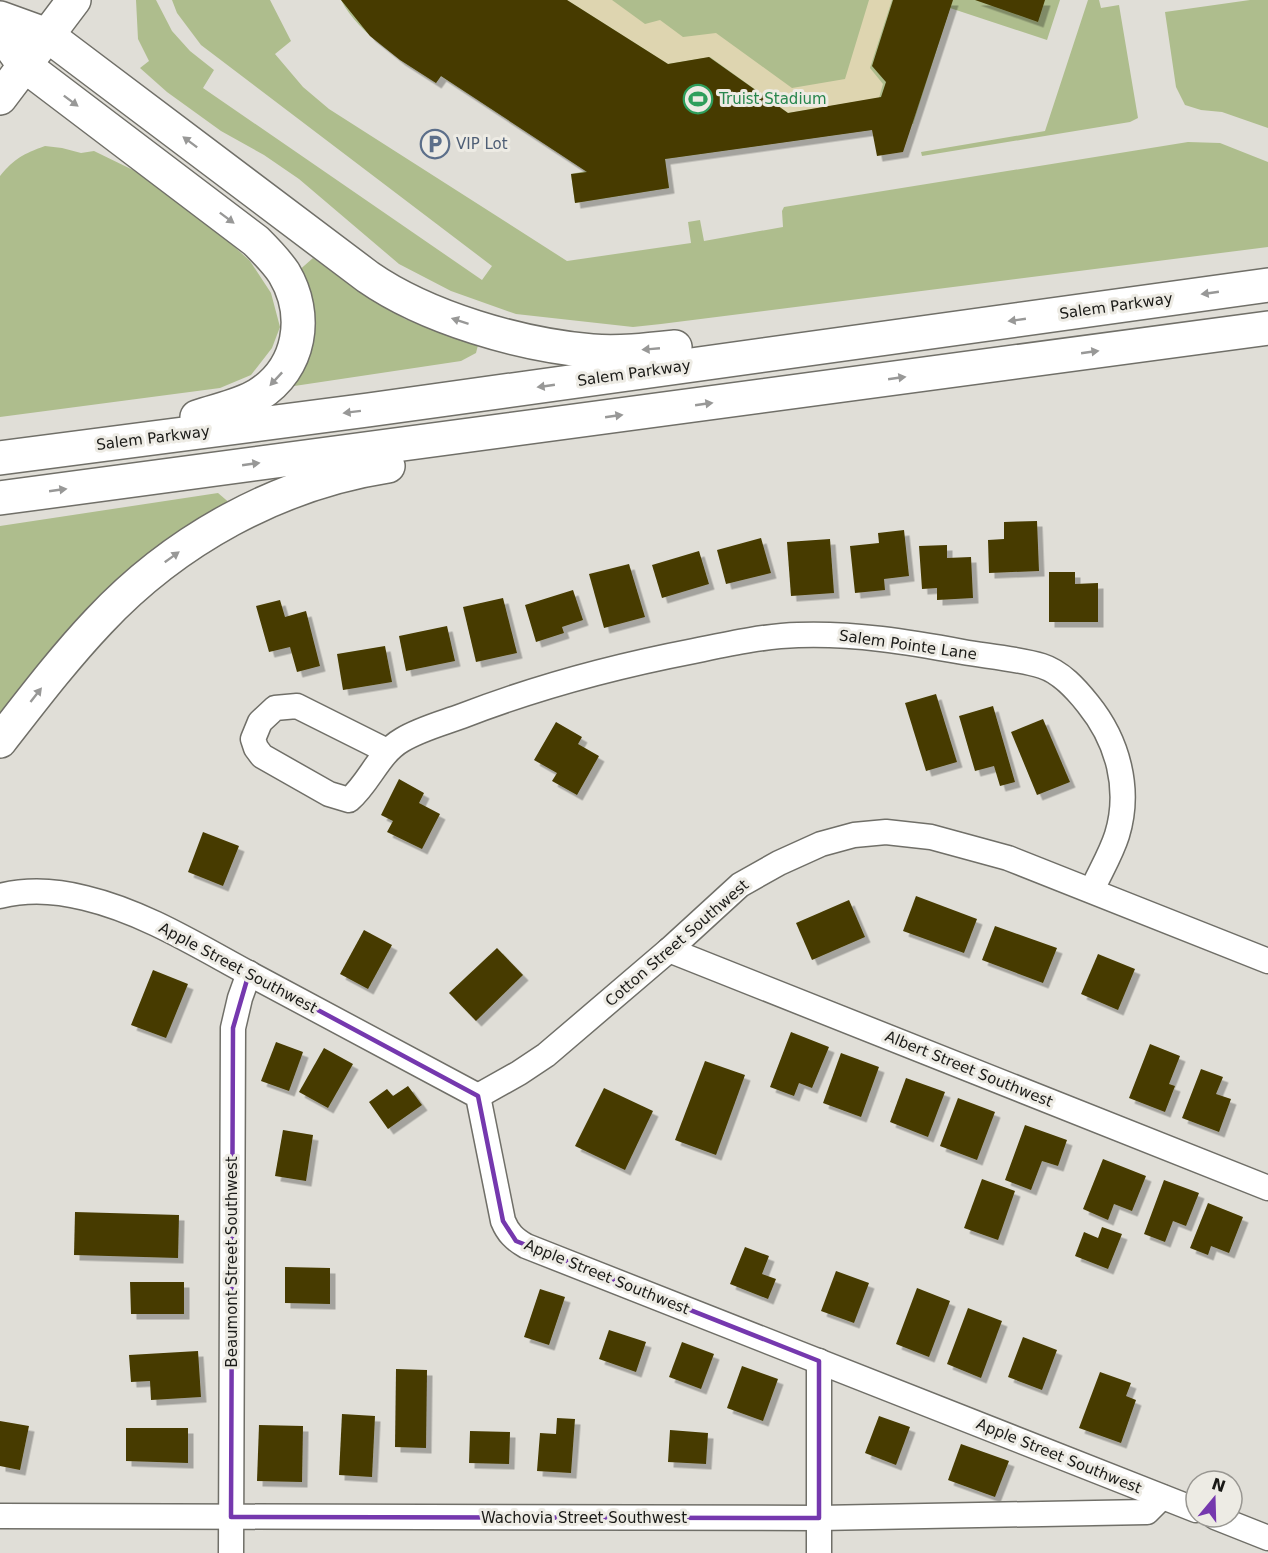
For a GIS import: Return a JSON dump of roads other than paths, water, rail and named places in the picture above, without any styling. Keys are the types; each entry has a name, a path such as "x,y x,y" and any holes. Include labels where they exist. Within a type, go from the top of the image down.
{"main road":[{"path":"0,98 74,0"},
{"path":"0,18 47,35 368,277 427,309 511,337 570,348 642,350 772,336 812,349"},
{"path":"0,32 24,65 256,241 283,271 297,305 298,338 293,353 274,382 260,394 249,400 115,443"},
{"name":"Salem Parkway","path":"0,458 1268,285"},
{"path":"0,498 1268,328"},
{"path":"0,741 71,652 119,601 156,568 220,525 281,496 331,478 384,467 555,442 583,420"}],"street":[{"name":"Salem Pointe Lane","path":"387,751 297,706 275,708 260,722 254,739 256,748 262,756 329,794 349,800 362,789 387,751 403,739 508,698 643,661 742,642 797,635 841,635 909,642 1043,666 1063,677 1101,720 1112,740 1121,772 1122,817 1116,838 1092,890"},
{"name":"Cotton Street Southwest","path":"478,1096 519,1074 546,1055 669,950 740,885 778,862 821,844 854,835 886,832 931,837 1008,858 1268,961"},
{"name":"Apple Street Southwest","path":"0,896 46,892 86,898 157,925 478,1096 503,1221 508,1232 516,1241 1184,1505"},
{"name":"Albert Street Southwest","path":"669,950 1268,1188"},
{"name":"Beaumont Street Southwest","path":"231,1553 233,1028 249,973"},
{"path":"819,1361 819,1553"},
{"name":"Wachovia Street Southwest","path":"0,1516 819,1518 1147,1512 1162,1497"},
{"path":"1244,1528 1268,1538"}],"place":[{"name":"Truist Stadium","path":"698,99"},
{"name":"VIP Lot","path":"435,144"}]}
